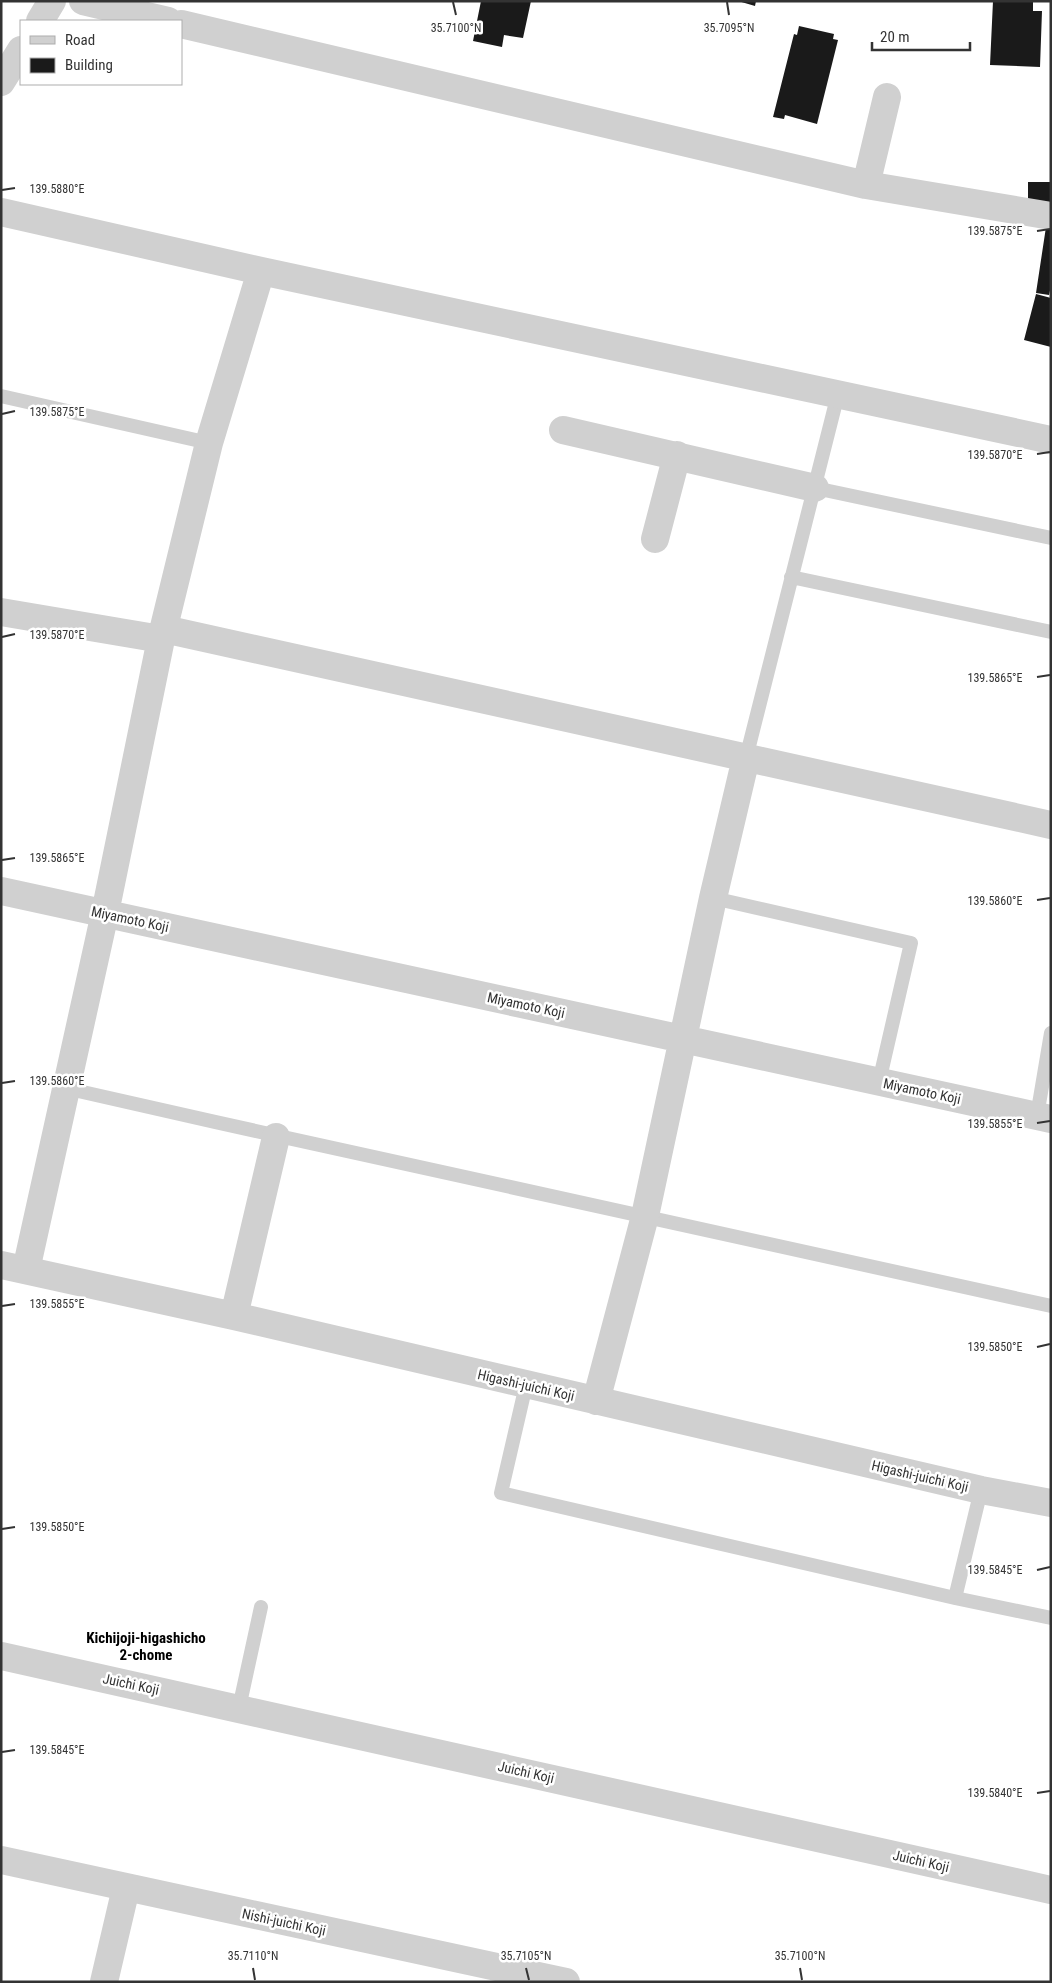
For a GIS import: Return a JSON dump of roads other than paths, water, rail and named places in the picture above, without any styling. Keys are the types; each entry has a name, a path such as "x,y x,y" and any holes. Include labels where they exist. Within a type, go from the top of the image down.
{"street":[{"path":"41,20 52,1"},
{"path":"83,1 164,20"},
{"path":"182,24 866,184 1051,216"},
{"path":"1,82 20,52"},
{"path":"866,184 887,97"},
{"path":"1,212 261,271 1051,440"},
{"path":"14,1267 65,1088 105,913 163,634 209,443 261,271"},
{"path":"563,430 815,488"},
{"path":"655,539 677,455"},
{"path":"1,612 163,634 1051,825"},
{"path":"596,1401 646,1216 713,898 746,758"},
{"name":"Miyamoto Koji","path":"1,891 1044,1117"},
{"path":"234,1316 276,1137"},
{"name":"Higashi-juichi Koji","path":"14,1267 234,1316 981,1490 1051,1504"},
{"name":"Juichi Koji","path":"1,1656 1051,1890"},
{"name":"Nishi-juichi Koji","path":"1,1860 566,1982"},
{"path":"104,1982 126,1888"}],"lane":[{"path":"746,758 838,394"},
{"path":"1,396 209,443"},
{"path":"815,488 1051,538"},
{"path":"791,577 1051,632"},
{"path":"713,898 912,944 879,1082"},
{"path":"1044,1117 1051,1033"},
{"path":"65,1088 276,1137 646,1216 1051,1306"},
{"path":"526,1385 501,1493 955,1598 1051,1618"},
{"path":"955,1598 981,1490"},
{"path":"239,1708 261,1606"}],"district":[{"name":"Kichijoji-higashicho 2-chome","path":"146,1646"}]}
